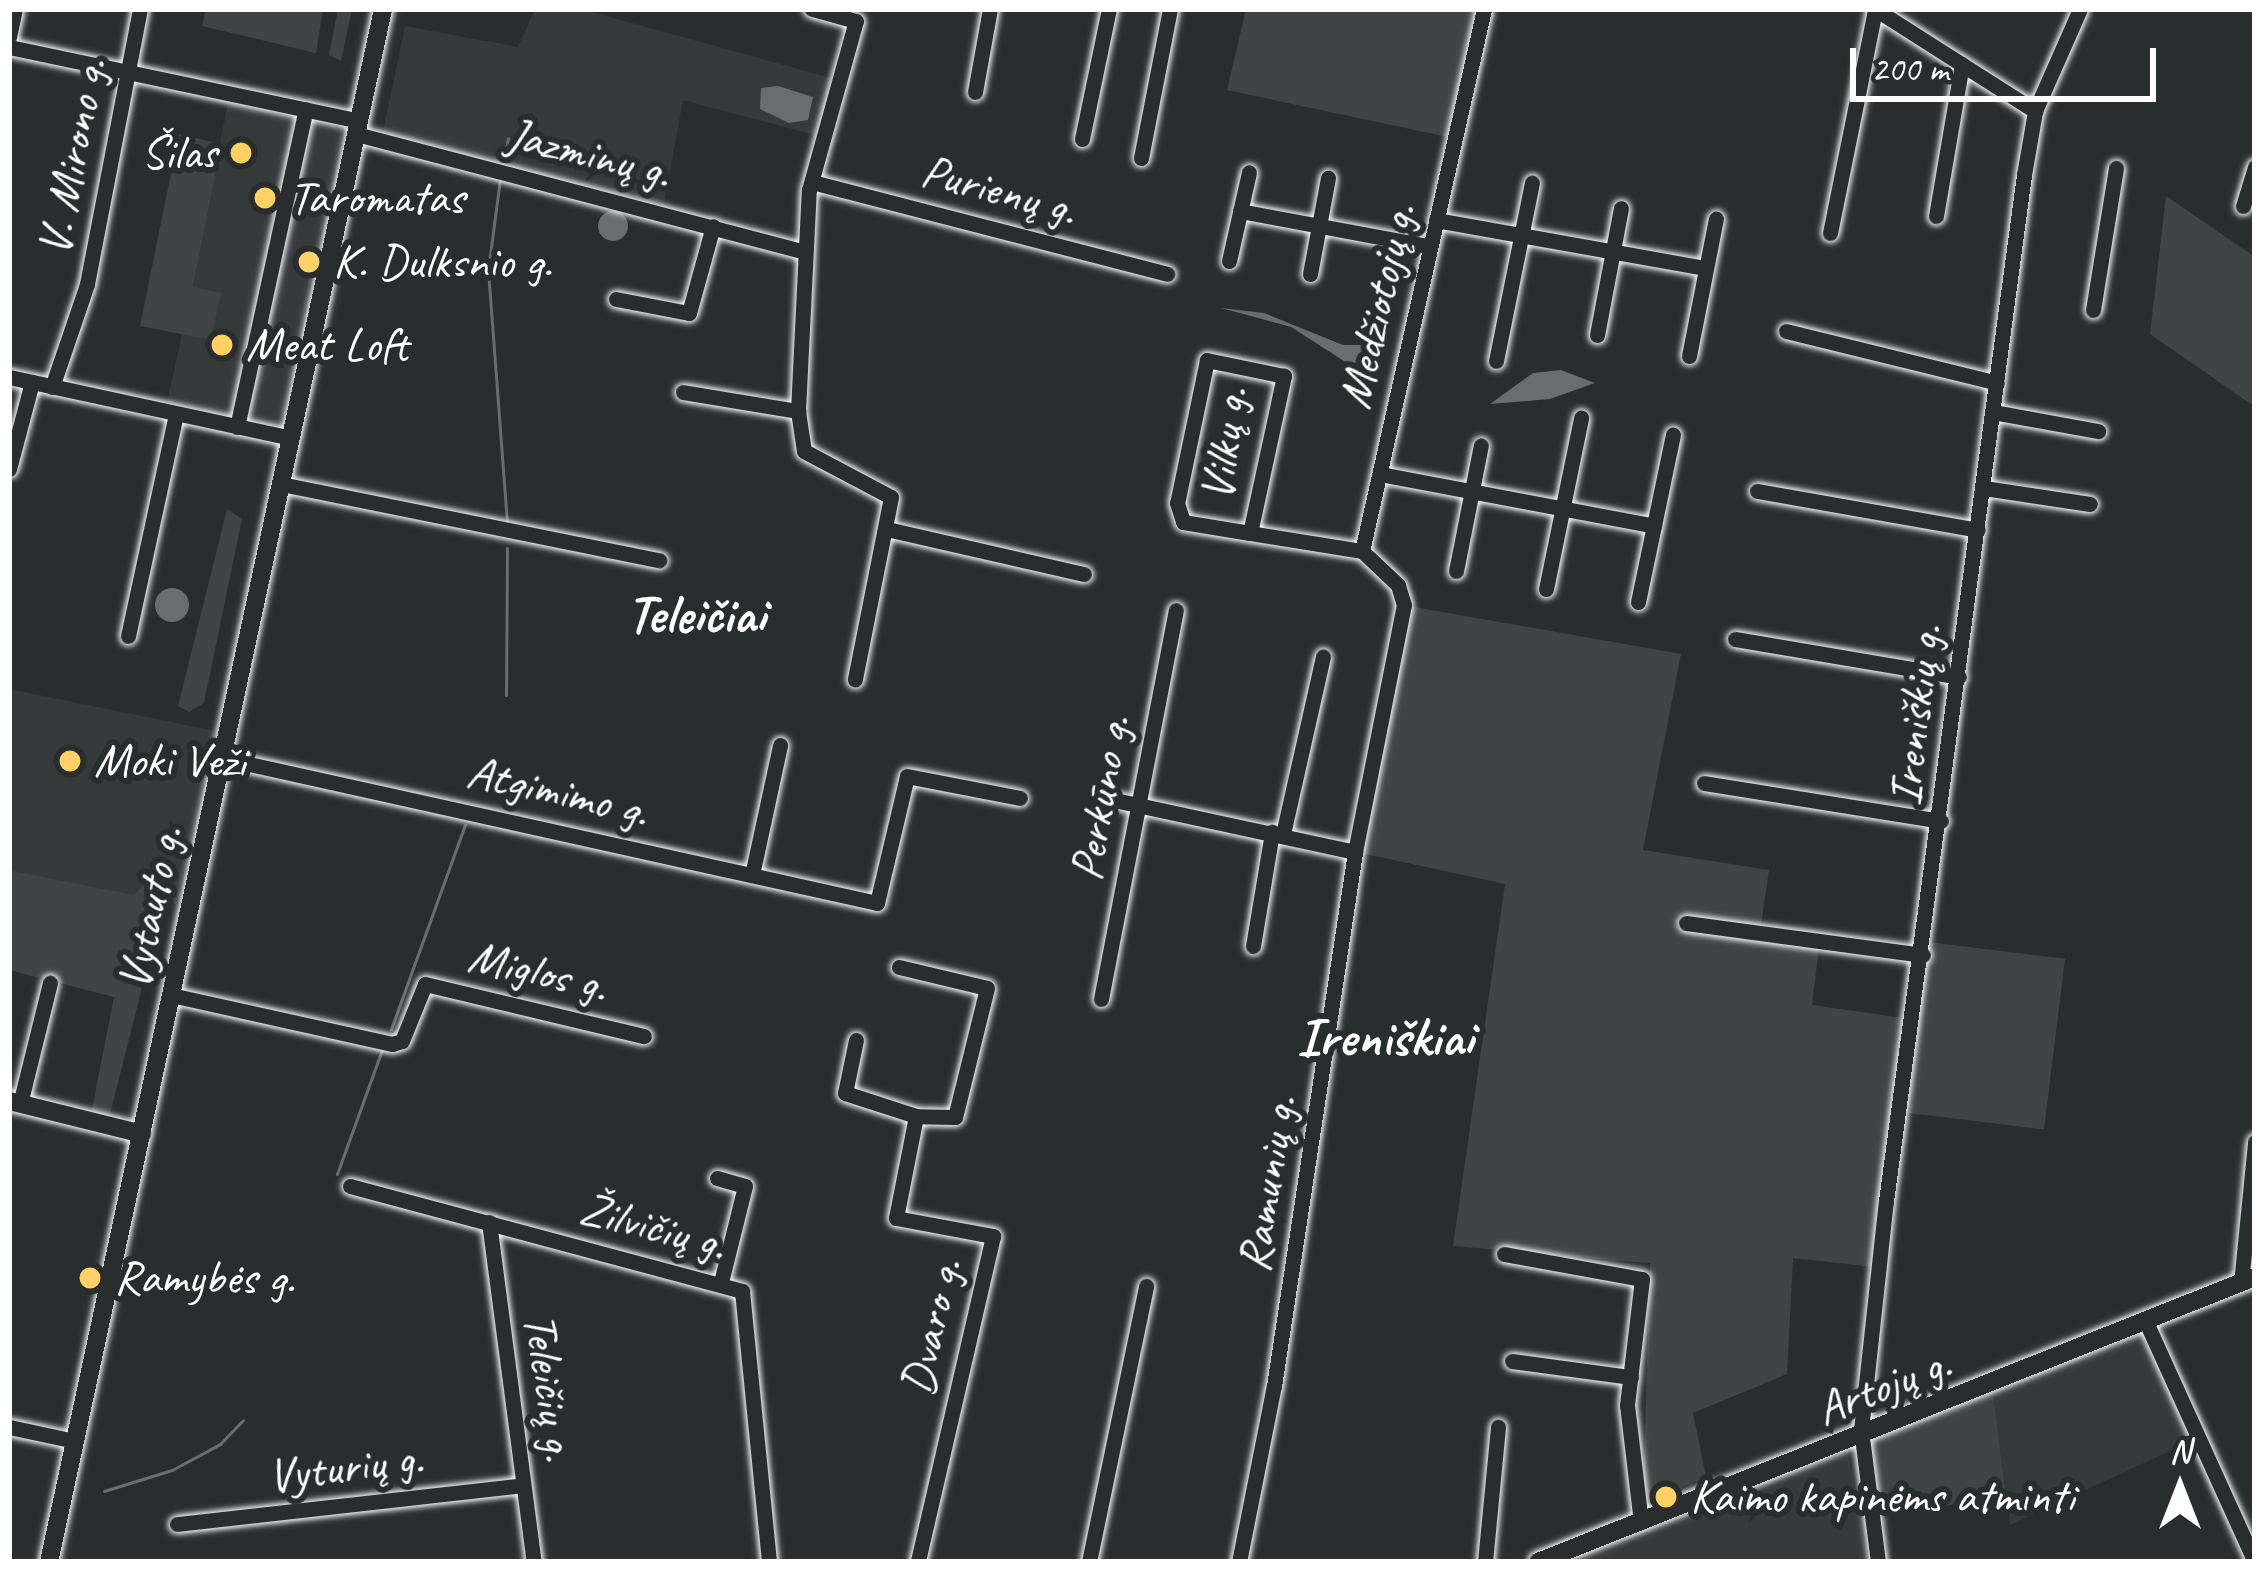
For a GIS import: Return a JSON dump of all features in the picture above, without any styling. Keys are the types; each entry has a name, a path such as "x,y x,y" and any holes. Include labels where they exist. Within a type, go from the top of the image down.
{"main road":[{"name":"Vytauto g.","path":"49,1562 383,9"},
{"path":"15,1103 142,1134"},
{"name":"Artojų g.","path":"1538,1562 1861,1440 2248,1280"}],"street":[{"path":"9,37 16,9"},
{"name":"V. Mirono g.","path":"52,387 87,284 140,9"},
{"path":"812,9 856,21 812,182 802,251 798,411 804,451 891,497 855,679"},
{"path":"975,92 990,9"},
{"path":"1082,140 1108,9"},
{"path":"1141,158 1170,9"},
{"name":"Medžiotojų g.","path":"1362,551 1484,9"},
{"path":"1830,233 1875,9 2035,111"},
{"name":"Ireniškių g.","path":"1878,1562 1861,1440 1993,412 2035,111 2080,9"},
{"name":"Jazminų g.","path":"9,47 306,109 358,128 802,251"},
{"path":"1936,216 1962,64"},
{"path":"237,427 306,109"},
{"path":"2243,206 2255,167"},
{"path":"2093,310 2116,168"},
{"path":"1229,261 1249,172"},
{"path":"1310,274 1328,178"},
{"name":"Purienų g.","path":"812,182 1167,274"},
{"path":"1496,361 1532,183"},
{"path":"1598,335 1621,208"},
{"path":"1240,211 1427,246"},
{"path":"1689,356 1715,219"},
{"path":"1436,220 1706,268"},
{"path":"616,299 689,313 713,226"},
{"path":"1786,332 1997,382"},
{"name":"Vilkų g.","path":"1207,360 1283,376 1250,533 1183,522 1178,514 1207,360"},
{"path":"9,377 290,438"},
{"path":"9,469 32,382"},
{"path":"683,392 798,411"},
{"path":"1993,412 2098,431"},
{"path":"128,636 176,414"},
{"path":"1546,589 1581,418"},
{"path":"1637,602 1673,435"},
{"path":"1456,571 1481,446"},
{"path":"1380,474 1654,526"},
{"path":"280,484 659,560"},
{"path":"1984,488 2090,504"},
{"path":"1757,490 1978,530"},
{"path":"887,529 1084,574"},
{"path":"1250,533 1362,551"},
{"name":"Ramunių g.","path":"1239,1562 1308,1179 1355,852 1404,605 1398,585 1362,551"},
{"name":"Perkūno g.","path":"1101,999 1177,610"},
{"path":"1735,639 1959,677"},
{"path":"1253,946 1323,656"},
{"path":"752,875 780,745"},
{"name":"Atgimimo g.","path":"222,758 877,903 907,776 1020,798"},
{"path":"1704,784 1941,821"},
{"path":"1105,798 1355,852"},
{"path":"1686,923 1923,955"},
{"path":"856,1040 845,1093 916,1116 955,1117 987,988 899,967"},
{"path":"15,1103 50,983"},
{"name":"Miglos g.","path":"172,994 392,1044 402,1040 425,983 644,1036"},
{"name":"Dvaro g.","path":"916,1116 896,1218 993,1236 917,1562"},
{"path":"2248,1280 2255,1142"},
{"path":"717,1178 746,1186 721,1282"},
{"name":"Žilvičių g.","path":"350,1186 742,1291 769,1562"},
{"name":"Teleičių g.","path":"489,1222 534,1562"},
{"path":"1504,1254 1642,1279 1631,1377 1633,1486 1642,1522"},
{"path":"1089,1562 1146,1286"},
{"path":"2146,1322 2255,1562"},
{"path":"1512,1361 1631,1377"},
{"path":"9,1427 76,1441"},
{"path":"1485,1562 1498,1427"},
{"name":"Vyturių g.","path":"177,1524 524,1485"}],"shaded area":[{"path":"206,9 323,9 316,53 202,26"},
{"path":"338,9 352,9 341,61 329,55"},
{"path":"535,9 581,9 831,78 823,137 683,100 664,205 382,136 405,26 518,47"},
{"path":"1246,9 1479,9 1448,137 1227,90"},
{"path":"778,86 813,97 808,120 789,123 760,109 761,88"},
{"path":"228,102 342,129 280,428 167,402 182,334 211,340 220,293 193,288"},
{"path":"179,134 221,144 193,287 221,293 211,340 140,326"},
{"path":"2166,196 2255,257 2255,407 2150,334"},
{"path":"613,211 624,215 628,226 624,237 613,241 602,237 598,226 602,215"},
{"path":"1221,308 1264,313 1343,345 1381,345 1380,368 1344,361 1291,327"},
{"path":"1561,370 1595,383 1550,399 1490,404 1533,373"},
{"path":"227,509 242,519 204,703 189,712 178,706"},
{"path":"172,588 184,593 189,605 184,617 172,622 160,617 155,605 160,593"},
{"path":"1409,606 1681,654 1643,850 1769,870 1759,939 1819,947 1812,1005 1910,1019 1874,1267 1793,1258 1787,1374 1693,1413 1706,1477 1643,1503 1650,1263 1453,1246 1505,884 1361,853"},
{"path":"9,689 215,731 176,904 9,870"},
{"path":"9,870 134,895 144,884 160,887 164,901 109,1118 91,1114 114,997 9,970"},
{"path":"1928,942 2065,959 2044,1130 1907,1113"},
{"path":"2144,1333 2196,1439 2010,1525 1993,1391"},
{"path":"1993,1391 2006,1496 1875,1517 1870,1440"},
{"path":"1848,1452 1867,1562 1580,1562 1578,1551"}],"waterway":[{"path":"504,163 508,138"},
{"path":"500,179 488,270 507,525"},
{"path":"506,695 507,548"},
{"path":"391,1029 465,825"},
{"path":"337,1174 382,1050"},
{"path":"104,1491 172,1470 220,1444 243,1420"}],"place":[{"name":"Šilas","path":"241,153"},
{"name":"Taromatas","path":"265,198"},
{"name":"K. Dulksnio g.","path":"309,262"},
{"name":"Meat Loft","path":"222,345"},
{"name":"Moki Veži","path":"70,761"},
{"name":"Ramybės g.","path":"90,1278"},
{"name":"Kaimo kapinėms atminti","path":"1666,1497"}],"district":[{"name":"Teleičiai","path":"696,614"},
{"name":"Ireniškiai","path":"1385,1037"}]}
